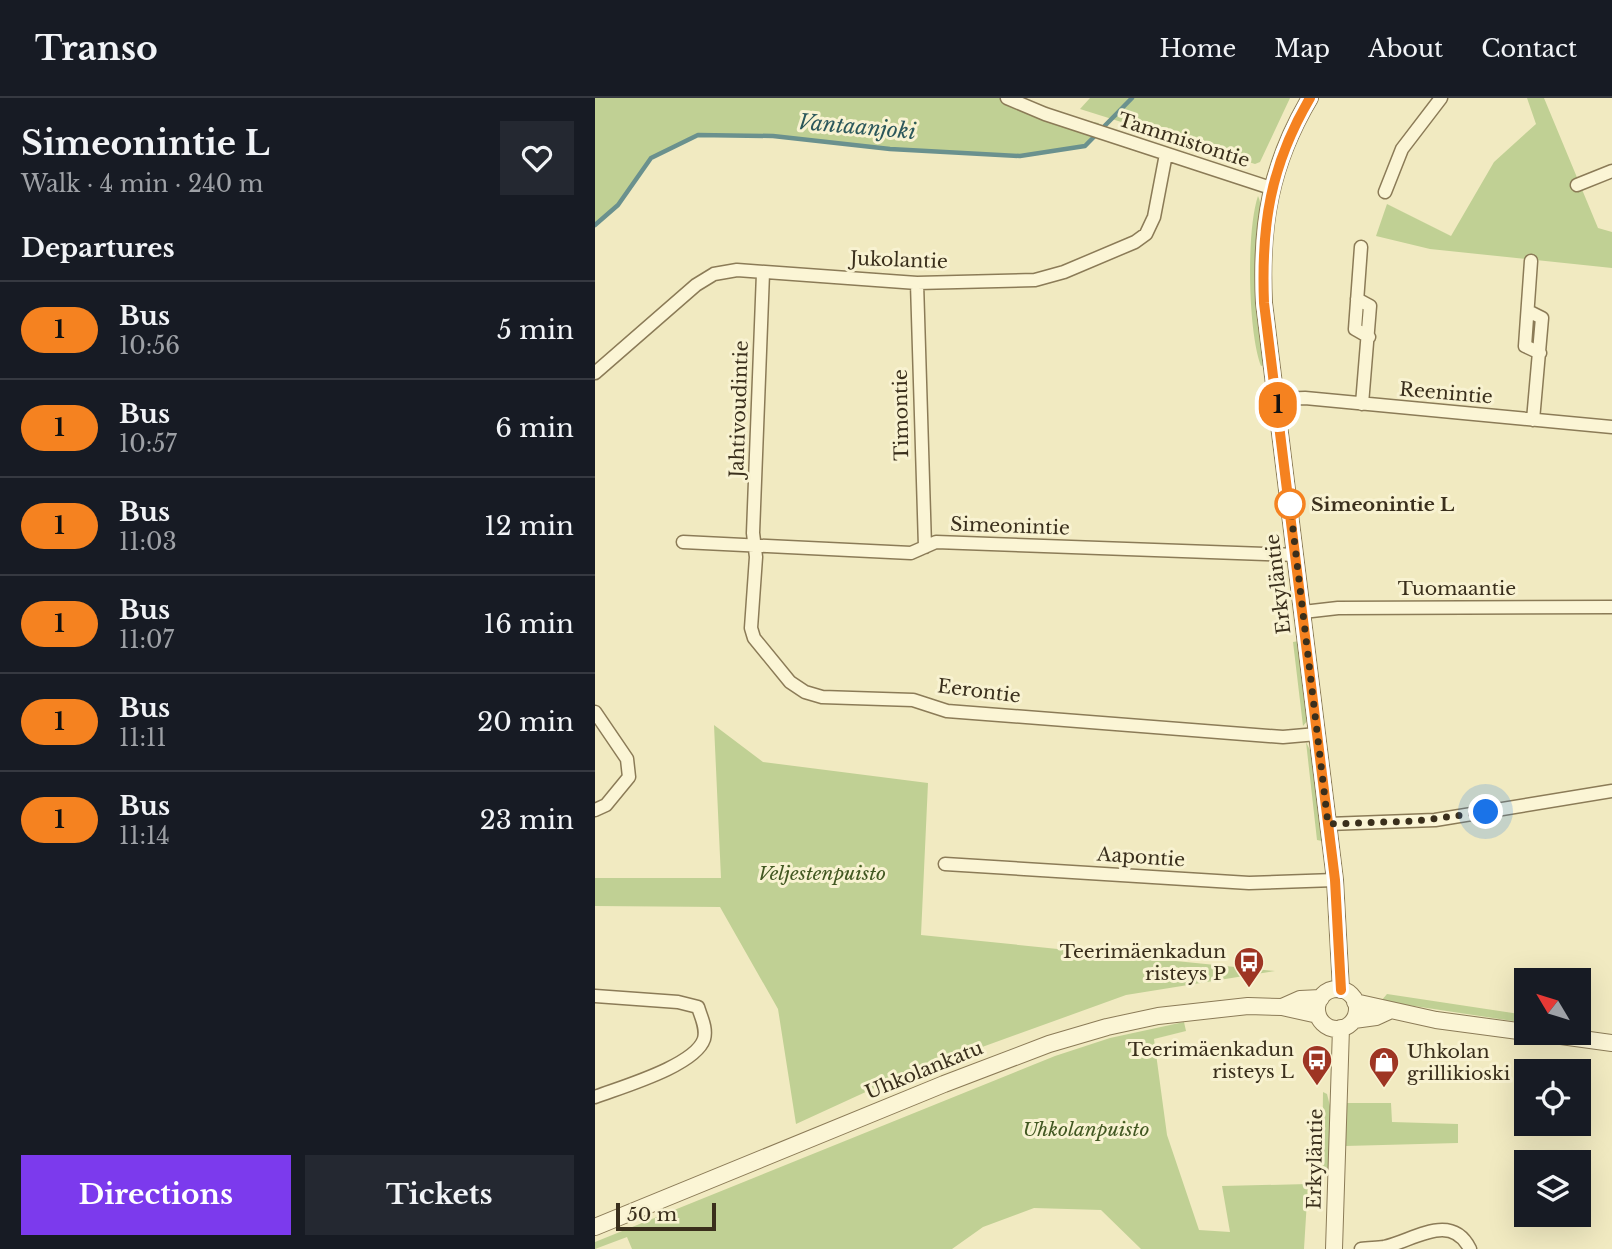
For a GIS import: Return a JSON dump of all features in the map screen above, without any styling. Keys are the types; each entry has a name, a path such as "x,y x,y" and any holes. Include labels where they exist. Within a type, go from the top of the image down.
{"street":[{"name":"Tammistontie","path":"1007,98 1092,130 1271,188"},
{"name":"Erkyläntie","path":"1310,98 1288,139 1271,188 1262,258 1264,303 1335,880 1341,990"},
{"path":"1385,192 1402,149 1441,98"},
{"name":"Jukolantie","path":"595,373 696,285 714,274 737,270 917,283 1035,280 1065,272 1135,242 1146,234 1154,217 1166,155"},
{"path":"1577,185 1612,171"},
{"path":"1361,247 1355,329 1369,337 1362,404"},
{"path":"1531,261 1525,346 1540,353 1533,420"},
{"name":"Jahtivoudintie","path":"753,545 763,273"},
{"name":"Timontie","path":"917,283 925,547"},
{"name":"Reenintie","path":"1277,399 1612,427"},
{"name":"Simeonintie","path":"683,542 911,553 936,542 1296,555"},
{"name":"Eerontie","path":"753,545 756,557 751,628 754,638 790,682 805,692 822,697 913,700 947,710 974,713 1283,737 1317,734"},
{"name":"Tuomaantie","path":"1303,612 1338,608 1612,607"},
{"path":"595,712 623,751 629,777 606,805 595,810"},
{"path":"1328,824 1435,820 1612,791"},
{"name":"Aapontie","path":"945,864 1248,883 1335,880"},
{"path":"1389,1011 1347,1024 1325,1025 1318,1015 1321,998 1330,991 1341,990 1355,1002 1376,1004 1389,1011 1514,1030"},
{"path":"595,996 678,1002 698,1007 705,1029 702,1042 689,1058 595,1097"},
{"name":"Uhkolankatu","path":"1282,1007 1300,999 1321,998"},
{"path":"1347,1024 1355,1002"},
{"name":"Uhkolankatu","path":"595,1227 944,1084 1049,1044 1158,1016 1248,1006 1282,1007 1318,1015"},
{"name":"Erkyläntie","path":"1334,1249 1347,1024"},
{"path":"1591,1040 1612,1043"},
{"path":"1361,1249 1384,1247 1434,1230 1448,1229 1459,1235 1470,1249"}],"green space":[{"path":"595,98 1006,98 1045,114 1099,123 1085,146 1020,156 890,149 773,136 698,135 651,158 618,205 595,225"},
{"path":"1090,98 1290,98 1260,162 1255,164 1080,109"},
{"path":"1527,98 1544,98 1598,228 1612,232 1612,268 1430,249 1376,236 1387,204 1451,236 1494,162 1536,124"},
{"path":"1258,196 1261,215 1256,250 1256,279 1265,365 1261,366 1253,330 1250,281 1252,233"},
{"path":"1299,641 1308,720 1303,726 1293,642"},
{"name":"Veljestenpuisto","path":"714,725 763,762 928,783 921,935 1275,971 1126,995 894,1079 796,1124 778,1009 720,907 595,906 595,878 721,878"},
{"path":"1306,742 1312,754 1322,841 1317,840"},
{"path":"1387,994 1514,1013 1514,1021 1381,1001"},
{"name":"Uhkolanpuisto","path":"1184,1022 1186,1031 1154,1039 1167,1135 1199,1230 1230,1232 1222,1186 1308,1184 1304,1249 1141,1249 1101,1210 1034,1208 983,1227 952,1249 632,1249 627,1237 595,1249 595,1242 1055,1056 1110,1038"},
{"path":"1323,1092 1327,1094 1332,1114 1329,1171 1325,1172 1322,1169"},
{"path":"1345,1103 1391,1103 1392,1122 1458,1124 1458,1143 1345,1146"}],"waterway":[{"name":"Vantaanjoki","path":"595,225 618,205 651,158 698,135 773,136 890,149 1020,156 1085,146 1132,98"}],"bus line":[{"name":"1","path":"1310,98 1288,139 1271,188 1264,224 1262,258 1264,303 1335,880 1341,945 1341,990"}],"place":[{"name":"Simeonintie L","path":"1290,504"},
{"name":"Teerimäenkadun risteys P","path":"1249,989"},
{"name":"Teerimäenkadun risteys L","path":"1317,1087"},
{"name":"Uhkolan grillikioski","path":"1384,1089"}],"route":[{"path":"1290,504 1328,824 1397,823 1486,812"}]}
